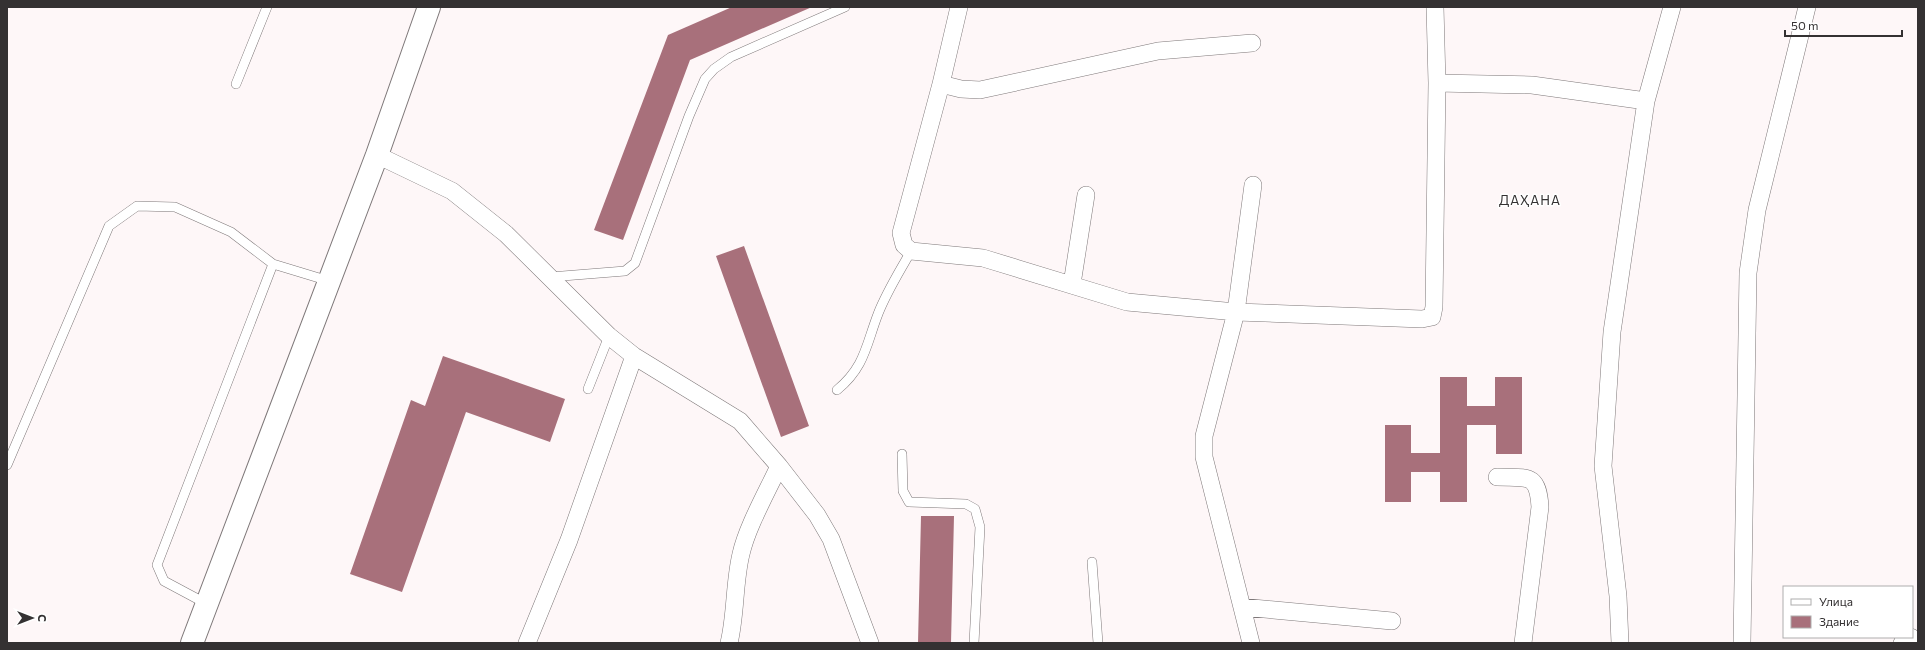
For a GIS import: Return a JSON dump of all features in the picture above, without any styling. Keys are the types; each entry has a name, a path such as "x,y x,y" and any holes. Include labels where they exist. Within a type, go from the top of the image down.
{"main road":[{"path":"192,643 377,155 430,7"}],"street":[{"path":"959,7 941,84 901,232 904,245 911,251 983,258 1127,302 1236,312 1422,319 1432,317 1434,307 1437,83 1435,7"},
{"path":"1620,643 1618,596 1603,466 1612,332 1646,101 1672,7"},
{"path":"1742,643 1748,274 1757,210 1807,7"},
{"path":"941,84 961,89 980,90 1158,51 1252,43"},
{"path":"1437,83 1532,85 1646,101"},
{"path":"377,155 452,191 506,234 609,336 634,356 740,422 779,466 817,515 831,539 870,643"},
{"path":"1251,643 1204,457 1204,436 1236,312 1253,185"},
{"path":"1072,284 1086,196"},
{"path":"527,643 569,540 634,356"},
{"path":"729,643 733,626 736,582 741,553 779,466"},
{"path":"1497,477 1525,478 1534,482 1539,490 1540,507 1523,643"},
{"path":"1242,607 1392,621"}],"lane":[{"path":"236,84 267,7"},
{"path":"550,277 625,271 635,263 689,116 705,79 714,69 731,57 845,7"},
{"path":"7,465 109,226 137,206 174,208 231,232 273,264 329,281"},
{"path":"837,390 850,380 860,366 889,290 911,251"},
{"path":"207,604 164,581 157,565 273,264"},
{"path":"588,388 609,336"},
{"path":"902,454 903,490 909,502 966,504 975,509 980,527 974,643"},
{"path":"1092,562 1098,643"}],"building":[{"path":"732,7 812,7 690,60 623,240 594,230 668,35"},
{"path":"744,246 809,426 781,437 716,256"},
{"path":"443,356 565,399 550,442 466,412 402,592 350,574 411,400 425,406"},
{"path":"1440,377 1467,377 1467,406 1495,406 1495,377 1522,377 1522,454 1496,454 1496,425 1467,425 1467,502 1440,502 1440,472 1411,472 1411,502 1385,502 1385,425 1411,425 1411,453 1440,453"},
{"path":"921,516 954,516 951,643 918,643"}],"district":[{"name":"ДАҲАНА","path":"1530,200"}]}
